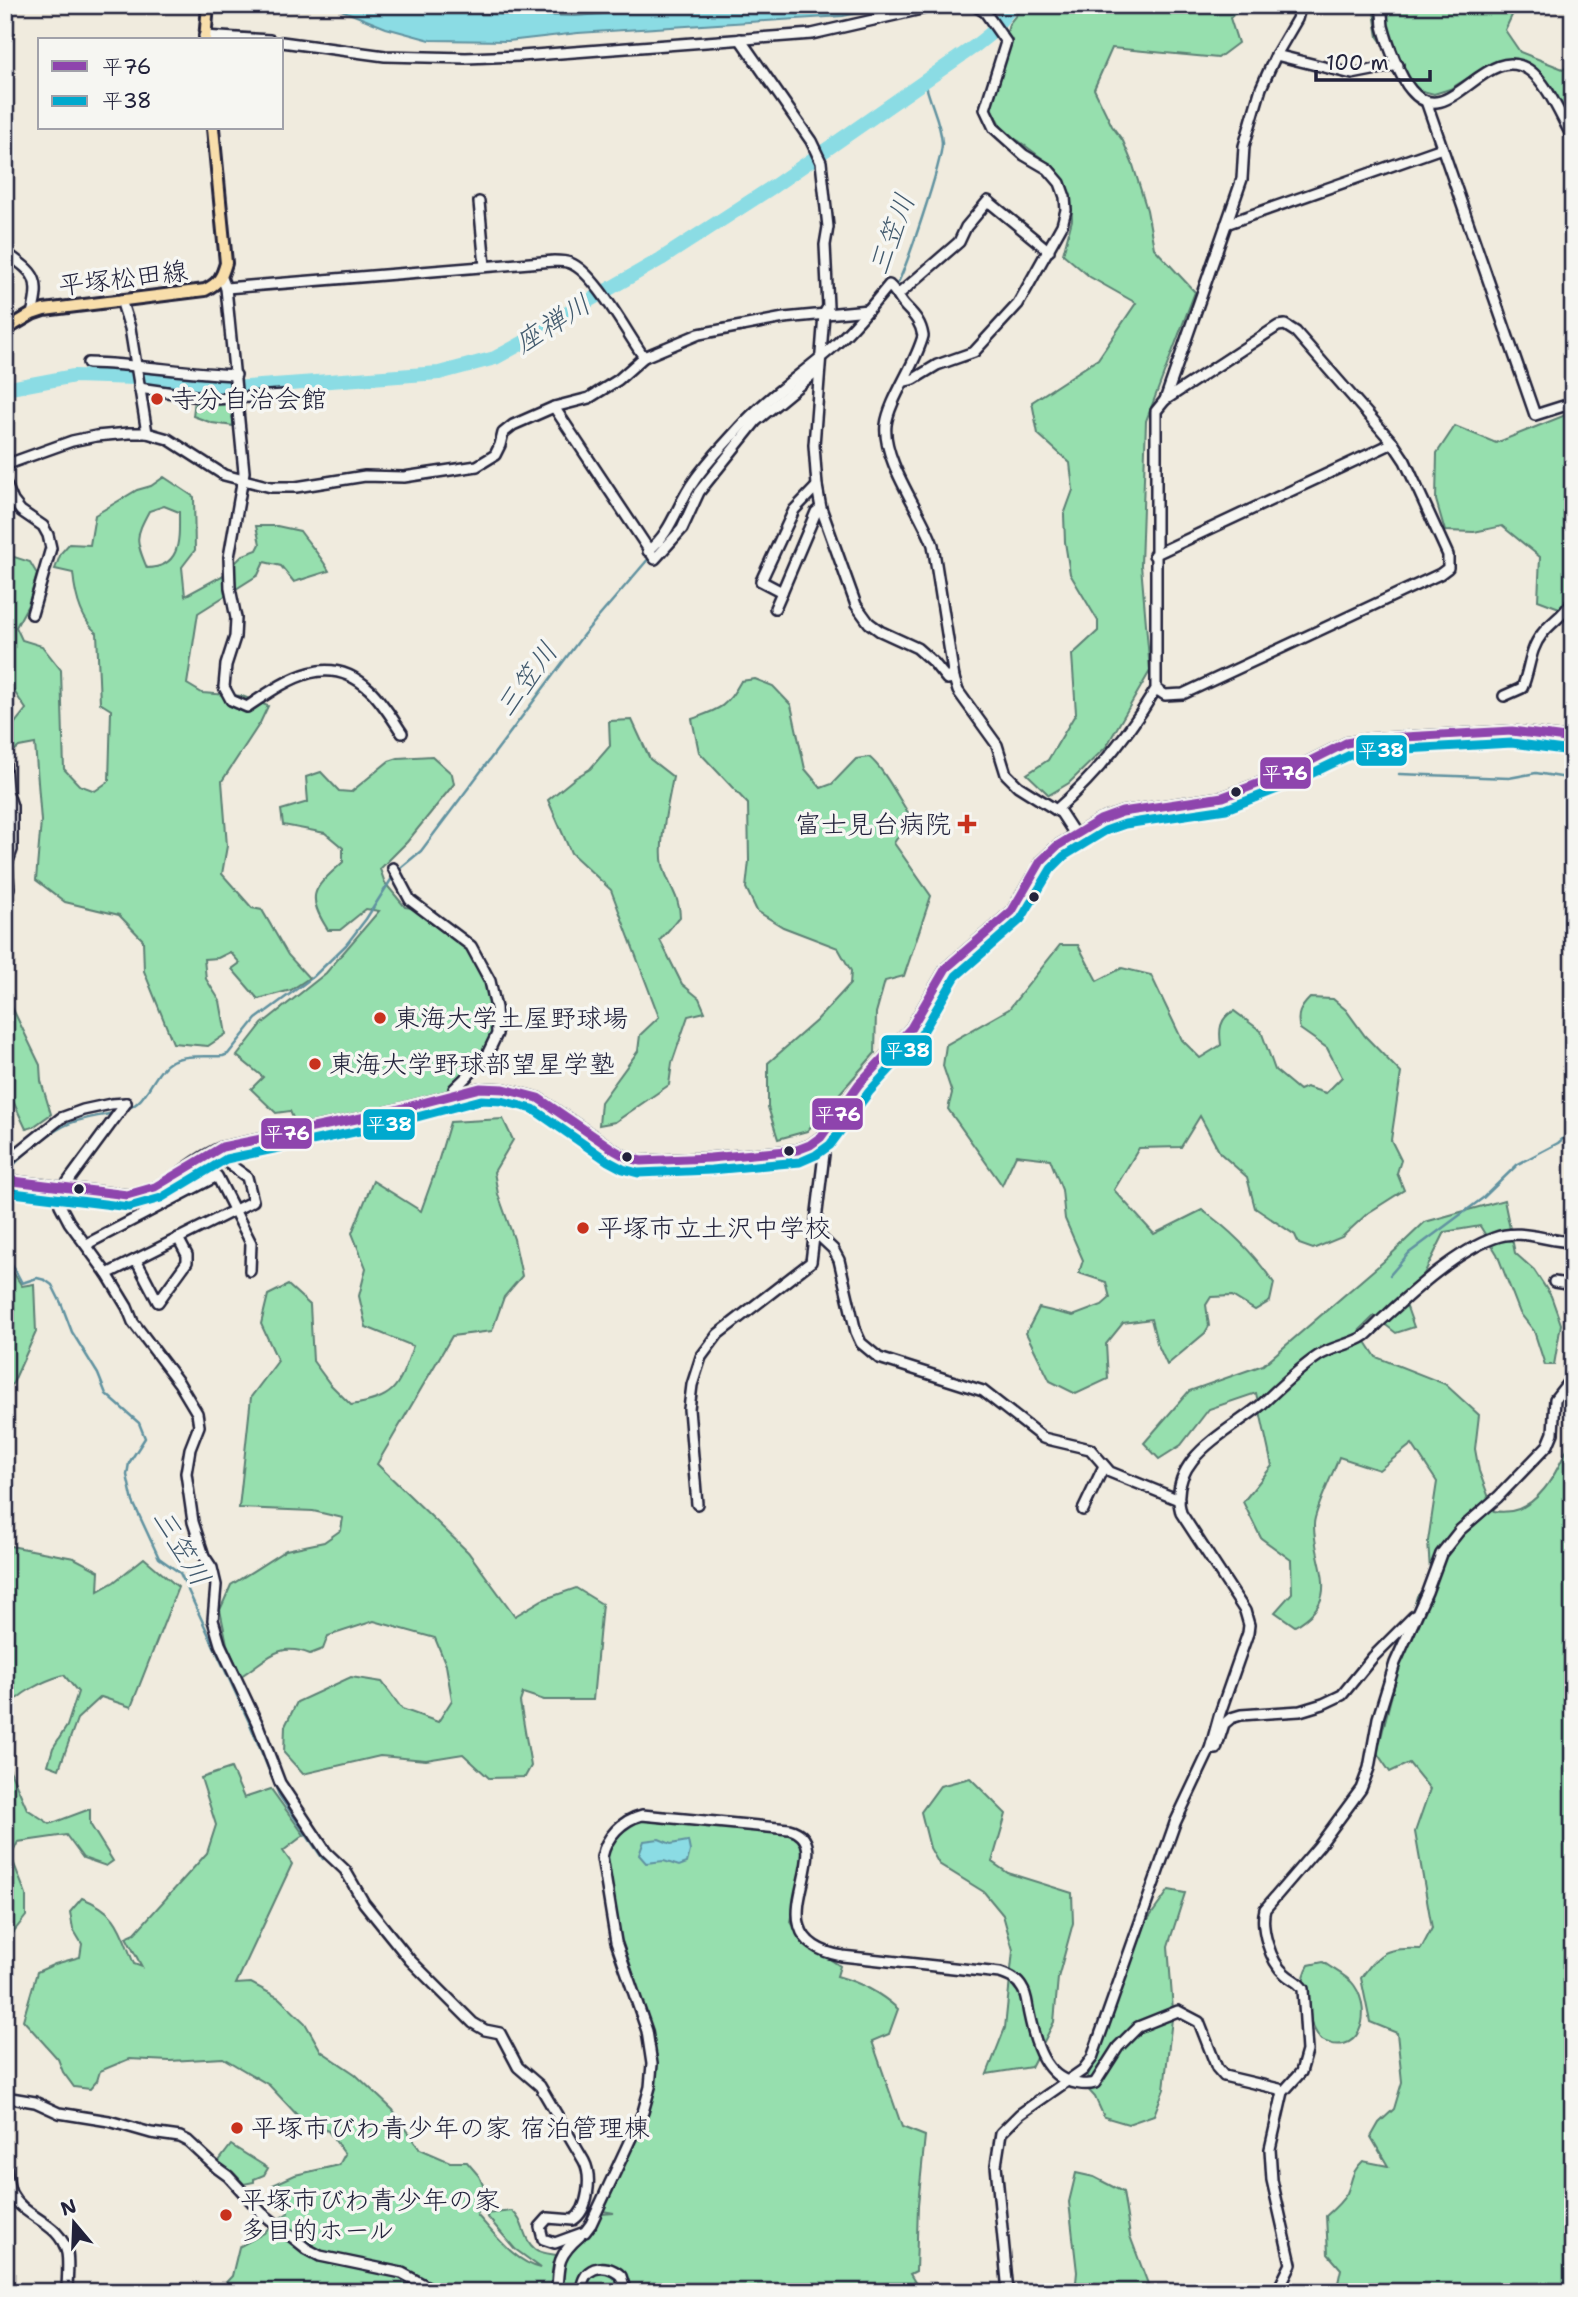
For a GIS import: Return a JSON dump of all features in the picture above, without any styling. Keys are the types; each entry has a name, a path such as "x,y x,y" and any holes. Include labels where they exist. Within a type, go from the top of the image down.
{"main road":[{"path":"204,38 208,5"},
{"name":"平塚松田線","path":"5,330 44,310 205,290 224,283 226,262 213,130"}],"street":[{"path":"284,42 385,56 466,58 599,51 812,34 939,5"},
{"path":"905,381 914,379 937,365 974,352 1018,304 1049,251 1066,210 1060,183 1048,169 1024,155 994,128 985,108 1006,46 1004,37 985,12 974,5"},
{"path":"1165,400 1242,179 1244,146 1261,89 1276,55 1297,19 1301,5"},
{"path":"1380,5 1383,26 1405,82 1419,99 1432,103 1452,97 1486,71 1501,65 1522,67 1531,71 1540,81 1573,138"},
{"path":"740,40 811,141 821,162 828,226 825,245 828,307 824,314 814,445 821,508 856,605 869,623 916,648 934,663 947,679 954,678"},
{"path":"1276,55 1352,74 1398,65"},
{"path":"1426,101 1535,415 1573,403"},
{"path":"1226,224 1442,148"},
{"path":"899,294 959,242 966,227 988,201 1049,251"},
{"path":"479,202 485,266"},
{"path":"5,252 35,276 37,285 32,314"},
{"path":"402,733 372,691 357,679 339,672 323,671 296,676 247,707 231,700 224,687 226,665 235,637 236,618 230,588 229,557 244,481 236,375 224,283 569,262 596,285 644,357"},
{"path":"648,551 660,542 694,481 740,427 833,347 889,285 913,312 921,325 923,336 886,425 887,449 933,545 949,655 958,691 997,745 1006,774 1018,786 1056,810 1074,833"},
{"path":"121,300 130,328 147,433"},
{"path":"5,465 72,441 96,436 147,433 168,439 225,475 271,487 296,487 365,476 404,477 477,466 495,455 503,433 513,425 554,407 589,398 618,380 644,357 699,334 752,323 868,310"},
{"path":"1056,810 1094,774 1142,712 1156,689 1156,411 1165,400 1285,325 1296,332 1394,443 1448,555 1448,568 1184,694 1165,695 1156,689"},
{"path":"88,363 236,375"},
{"path":"554,407 655,559 682,529 699,492 756,421 819,368"},
{"path":"139,388 215,399 285,395"},
{"path":"1154,555 1394,443"},
{"path":"5,482 13,501 21,511 43,526 51,548 32,614"},
{"path":"782,592 761,581 794,510 817,486"},
{"path":"775,608 816,512 821,508"},
{"path":"1504,696 1522,688 1533,647 1542,633 1567,611 1573,600"},
{"path":"934,663 949,655"},
{"path":"8,1180 127,1195 143,1193 158,1188 204,1154 222,1147 380,1115 480,1088 538,1098 614,1150 628,1158 641,1161 781,1152 810,1145 821,1137 859,1084 911,1028 946,968 1012,911 1041,861 1074,833 1122,812 1223,797 1286,773 1346,743 1369,739 1512,731 1573,739"},
{"path":"5,762 7,791 12,806 12,850 6,864 9,888"},
{"path":"393,868 410,900 471,946 490,981 496,1007 497,1034 485,1059 454,1089 455,1093"},
{"path":"5,1163 61,1118 83,1110 126,1103 59,1194 60,1205 69,1222 107,1274 133,1322 179,1383 198,1418 199,1426 190,1449 186,1473 193,1522 216,1585 213,1620 220,1644 258,1725 280,1783 326,1852 345,1870 364,1903 410,1960 473,2023 500,2033 518,2067 540,2086 584,2161 589,2178 581,2213 577,2218 568,2221 548,2218 540,2227 541,2234 549,2242 555,2243 585,2232"},
{"path":"697,1504 689,1409 692,1385 701,1357 718,1334 811,1262 824,1154 821,1137"},
{"path":"107,1274 253,1201 247,1177 229,1164 222,1147"},
{"path":"87,1244 217,1176 251,1243 250,1271"},
{"path":"816,1233 833,1249 839,1260 856,1332 869,1352 890,1363 983,1391 1037,1434 1050,1441 1090,1449 1110,1472 1179,1500"},
{"path":"1008,2292 996,2165 1001,2133 1020,2114 1069,2081 1092,2058 1175,1823 1210,1749 1220,1713 1246,1644 1249,1625 1245,1611 1184,1518 1179,1500 1187,1469 1202,1448 1248,1415 1319,1355 1368,1334 1387,1315 1459,1257 1503,1235 1521,1233 1553,1241 1573,1242"},
{"path":"136,1260 158,1302 187,1262 187,1255 178,1238"},
{"path":"1554,1282 1573,1285"},
{"path":"1277,2292 1290,2264 1272,2180 1270,2157 1273,2130 1283,2092 1301,2072 1307,2051 1303,1989 1299,1983 1284,1974 1275,1962 1263,1918 1265,1909 1319,1846 1362,1789 1369,1768 1378,1718 1395,1663 1441,1553 1548,1445 1553,1433 1555,1399 1573,1376"},
{"path":"1083,1510 1104,1465"},
{"path":"1210,1749 1216,1749 1224,1724 1231,1718 1241,1715 1300,1712 1342,1695 1373,1657 1418,1613"},
{"path":"557,2292 560,2256 596,2217 648,2098 651,2076 650,2041 616,1942 602,1857 611,1836 637,1816 655,1815 795,1830 806,1841 810,1852 798,1903 799,1922 804,1935 816,1947 842,1956 1000,1973 1012,1977 1024,1991 1032,2026 1051,2070 1069,2081 1095,2084 1114,2053 1138,2027 1178,2011 1199,2022 1217,2068 1224,2076 1283,2092"},
{"path":"6,2100 27,2100 67,2115 109,2121 141,2131 180,2137 228,2175 262,2213 307,2249 320,2256 402,2273 437,2292"},
{"path":"5,2160 10,2191 14,2197 24,2209 50,2225 66,2249 67,2292"},
{"path":"582,2292 582,2281 586,2275 599,2267 606,2267 621,2276 626,2292"}],"green space":[{"path":"1024,5 1244,5 1230,18 1238,43 1218,58 1112,48 1094,89 1133,165 1147,210 1154,248 1195,292 1146,421 1141,565 1150,671 1106,747 1069,783 1049,795 1027,774 1048,760 1076,713 1072,655 1098,631 1098,621 1070,574 1064,515 1073,490 1070,463 1038,434 1032,402 1098,359 1136,303 1090,277 1063,254 1072,220 1071,198 1056,169 1019,141 1005,134 990,106 1009,24"},
{"path":"1378,5 1517,5 1505,30 1520,52 1563,69 1573,60 1573,129 1565,127 1550,84 1513,60 1492,63 1450,89 1434,94 1415,89 1378,37 1374,12"},
{"path":"195,399 230,400 234,426 212,423 193,416"},
{"path":"1573,412 1573,609 1570,612 1538,600 1540,557 1502,526 1474,532 1445,531 1436,500 1437,453 1455,426 1496,443"},
{"path":"164,477 194,497 195,550 182,567 185,596 222,576 243,555 257,550 260,544 256,526 277,526 300,531 329,571 294,582 281,566 264,562 258,575 198,613 187,684 202,693 242,696 268,706 222,781 227,846 222,874 252,908 262,910 288,955 309,978 291,990 258,999 232,969 240,963 230,952 218,958 204,959 206,979 220,1001 226,1034 208,1046 173,1043 144,971 143,940 119,915 65,902 36,880 41,821 35,744 19,747 8,756 5,754 5,729 11,728 26,709 5,678 5,554 30,562 37,574 28,605 16,627 22,640 42,646 61,670 64,769 79,785 95,791 109,781 111,710 100,703 97,633 86,621 79,606 73,573 55,569 61,553 69,544 90,545 95,515 137,490 151,486","holes":["164,506 179,512 178,541 173,557 167,563 147,568 138,539 149,511"]},
{"path":"755,679 773,686 791,705 805,769 821,788 832,784 856,759 869,757 880,769 911,817 894,843 931,896 904,976 885,981 876,1013 875,1053 807,1131 778,1139 768,1107 768,1063 816,1021 850,984 851,971 838,948 783,927 757,911 746,888 749,861 748,804 699,752 692,719 721,706 731,697 741,681"},
{"path":"632,720 650,759 673,777 662,856 680,917 660,940 682,984 699,998 705,1012 688,1016 672,1063 669,1085 615,1122 599,1125 601,1102 638,1051 640,1035 659,1017 611,890 571,853 548,800 590,769 610,746 609,721"},
{"name":"東海大学土屋野球場","path":"432,756 452,774 454,784 407,842 380,869 385,883 405,907 413,908 437,924 469,947 477,958 490,991 492,1035 470,1071 446,1091 297,1127 290,1111 276,1113 251,1089 263,1077 237,1056 262,1024 326,973 379,911 366,909 340,930 328,930 316,907 316,892 325,878 343,862 343,848 325,833 283,825 281,810 308,802 306,777 321,772 339,791 351,792 389,761"},
{"path":"1060,945 1078,945 1097,981 1122,968 1151,975 1182,1040 1200,1058 1221,1045 1221,1025 1225,1017 1234,1011 1261,1031 1275,1070 1299,1090 1306,1087 1326,1093 1342,1077 1327,1048 1300,1029 1298,1020 1301,1009 1310,998 1333,999 1346,1010 1365,1036 1401,1073 1391,1140 1401,1160 1397,1173 1404,1190 1368,1213 1342,1237 1313,1249 1299,1244 1295,1235 1255,1208 1247,1177 1220,1153 1200,1116 1181,1147 1139,1148 1114,1190 1154,1234 1202,1210 1232,1234 1266,1272 1274,1283 1270,1301 1255,1310 1232,1296 1211,1297 1206,1305 1209,1326 1205,1333 1167,1365 1157,1343 1151,1319 1123,1323 1106,1344 1108,1379 1076,1394 1050,1381 1026,1333 1039,1308 1073,1316 1102,1305 1110,1298 1106,1282 1079,1273 1083,1260 1065,1219 1062,1190 1050,1159 1016,1155 1002,1185 948,1109 952,1093 943,1066 946,1045 1009,1009"},
{"path":"5,999 9,1001 40,1065 41,1081 51,1114 26,1129 5,1084"},
{"path":"503,1119 513,1140 494,1172 522,1276 504,1297 492,1331 452,1336 377,1464 468,1552 515,1616 542,1600 576,1588 602,1604 593,1700 544,1700 523,1693 520,1702 531,1766 525,1777 489,1778 463,1754 426,1760 380,1756 303,1774 284,1753 285,1726 297,1702 351,1677 382,1682 402,1709 438,1722 452,1700 446,1665 435,1638 374,1621 328,1636 323,1649 310,1654 289,1650 273,1654 241,1676 227,1644 220,1610 231,1585 286,1550 324,1542 341,1530 343,1518 313,1511 239,1508 251,1397 278,1361 261,1324 268,1295 288,1285 310,1305 313,1361 330,1384 351,1405 378,1399 387,1394 399,1381 413,1346 366,1327 359,1296 366,1268 352,1233 373,1181 421,1211 450,1122"},
{"path":"1504,1200 1515,1253 1534,1270 1551,1296 1561,1324 1554,1365 1545,1365 1534,1331 1520,1313 1497,1254 1480,1226 1445,1232 1424,1274 1403,1296 1414,1327 1396,1333 1374,1316 1359,1331 1376,1357 1445,1384 1479,1415 1475,1449 1479,1471 1494,1511 1523,1507 1534,1499 1553,1476 1573,1435 1573,2292 1336,2292 1341,2269 1328,2254 1326,2216 1345,2196 1354,2172 1363,2161 1388,2166 1371,2137 1379,2123 1394,2109 1402,2082 1397,2033 1370,2022 1361,1978 1385,1953 1400,1949 1421,1949 1432,1928 1415,1832 1430,1789 1409,1763 1390,1772 1377,1753 1417,1596 1427,1587 1430,1571 1428,1541 1437,1482 1412,1444 1379,1470 1339,1457 1314,1524 1323,1592 1319,1604 1310,1615 1295,1626 1275,1612 1292,1593 1291,1560 1261,1538 1243,1502 1272,1466 1256,1393 1209,1409 1181,1445 1159,1459 1144,1443 1189,1391 1263,1365 1383,1262 1425,1222"},
{"path":"5,1260 22,1286 34,1284 36,1332 13,1383 5,1392"},
{"path":"5,1545 74,1558 99,1571 98,1591 144,1558 178,1587 131,1707 101,1697 77,1719 59,1769 48,1765 53,1748 67,1726 78,1692 64,1675 32,1688 5,1711"},
{"path":"5,1759 27,1809 50,1824 90,1809 90,1824 113,1861 106,1866 83,1858 66,1835 18,1842 11,1856 26,1895 26,1916 11,1935 12,1953 5,1988"},
{"path":"231,1768 244,1798 271,1789 304,1835 283,1851 292,1864 236,1984 251,1983 279,1998 305,2023 321,2051 355,2074 393,2110 420,2149 450,2162 467,2162 479,2176 487,2194 477,2215 514,2254 541,2268 515,2249 485,2214 512,2211 531,2245 540,2251 556,2255 556,2264 602,2214 614,2213 603,2211 644,2120 655,2085 655,2052 650,2028 621,1939 609,1884 605,1857 613,1839 641,1819 778,1831 798,1837 805,1849 791,1922 804,1942 840,1966 837,1976 869,1989 898,2009 889,2034 872,2041 902,2127 925,2136 918,2205 916,2271 910,2274 919,2289 921,2285 929,2292 217,2292 232,2276 239,2247 264,2233 288,2213 273,2185 295,2175 339,2165 345,2154 328,2131 298,2116 269,2085 223,2058 170,2061 129,2059 100,2071 97,2081 90,2089 74,2087 63,2072 58,2059 23,2020 37,1972 80,1957 82,1944 73,1929 70,1912 82,1898 104,1909 111,1916 121,1932 134,1964 142,1967 126,1937 135,1933 207,1853 216,1825 201,1778"},
{"path":"970,1778 1006,1814 992,1862 1008,1873 1072,1893 1073,1923 1058,1978 1054,2022 1031,2067 987,2074 1005,2028 1013,1950 1003,1915 984,1892 939,1864 930,1848 921,1812 940,1786"},
{"path":"1169,1890 1185,1893 1168,1946 1173,2010 1164,2089 1154,2115 1128,2124 1104,2117 1095,2097 1084,2085 1146,1922"},
{"path":"1323,1962 1351,1982 1360,1996 1363,2008 1359,2031 1345,2044 1333,2044 1320,2039 1311,2023 1305,2003 1305,1973 1309,1965"},
{"path":"231,2145 268,2168 264,2175 254,2179 254,2182 244,2184 233,2172 220,2164 219,2161"},
{"path":"1076,2173 1094,2177 1123,2192 1130,2236 1151,2292 1075,2292 1077,2272 1069,2202"}],"water":[{"path":"329,5 406,5 424,12 575,16 730,5 898,5 843,16 578,33 508,41 430,40 386,28"},
{"path":"659,1839 671,1844 688,1841 690,1851 687,1863 679,1866 664,1861 646,1863 639,1855 644,1841"}],"waterway":[{"name":"座禅川","path":"5,389 74,376 167,379 234,388 439,373 495,358 661,259 774,186 975,46 990,34 1013,5"},
{"name":"三笠川","path":"895,288 922,217 942,143 925,81"},
{"name":"三笠川","path":"859,326 891,293"},
{"name":"三笠川","path":"720,459 737,436"},
{"name":"三笠川","path":"672,535 695,492"},
{"name":"三笠川","path":"398,870 421,851 584,634 650,557"},
{"path":"1399,774 1509,778 1536,773 1573,779"},
{"name":"三笠川","path":"126,1109 140,1100 160,1072 172,1061 184,1057 228,1054 256,1019 313,977 346,945 394,875"},
{"name":"三笠川","path":"6,1177 22,1157 64,1126 113,1113"},
{"path":"1390,1275 1409,1253 1483,1198 1518,1164 1558,1143 1573,1130"},
{"name":"三笠川","path":"5,1251 22,1283 37,1278 52,1285 72,1332 98,1374 106,1394 139,1423 145,1438 129,1463 127,1475 133,1502 159,1558 180,1573 250,1724 279,1795 323,1859"}],"transit line":[{"name":"平76","path":"5,1180 127,1195 155,1187 222,1147 380,1114 480,1088 504,1089 538,1098 614,1150 628,1158 641,1161 797,1150 821,1137 859,1084 911,1028 946,968 1012,911 1041,861 1057,846 1100,820 1122,812 1223,797 1286,773 1346,743 1369,739 1512,731 1573,739"},
{"name":"平38","path":"5,1192 129,1207 161,1198 226,1159 383,1126 481,1100 502,1101 533,1109 608,1161 638,1173 800,1162 830,1145 869,1092 921,1035 956,976 1021,919 1051,869 1064,856 1105,831 1125,824 1226,809 1290,784 1350,755 1370,751 1512,743 1571,751"}],"place":[{"name":"寺分自治会館","path":"157,399"},
{"name":"富士見台病院","path":"967,824"},
{"name":"東海大学土屋野球場","path":"380,1018"},
{"name":"東海大学野球部望星学塾","path":"315,1064"},
{"name":"平塚市立土沢中学校","path":"583,1228"},
{"name":"平塚市びわ青少年の家 宿泊管理棟","path":"237,2128"},
{"name":"平塚市びわ青少年の家 多目的ホール","path":"226,2215"}]}
